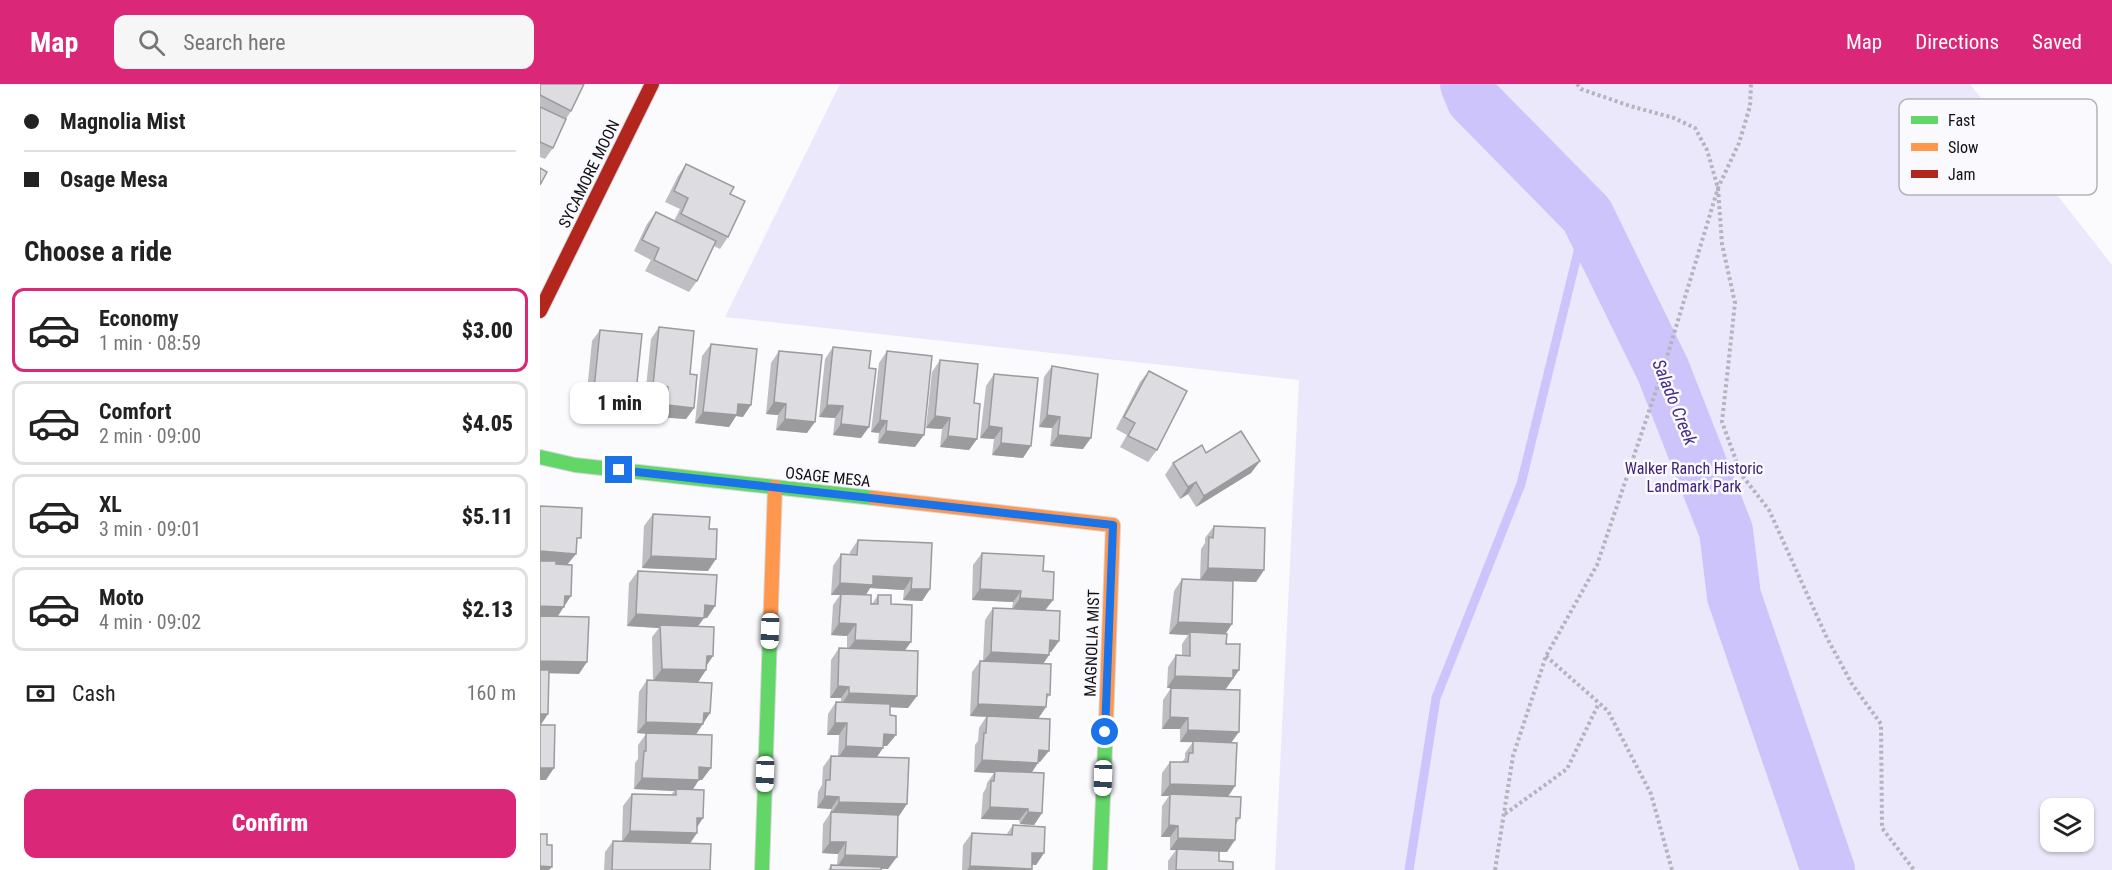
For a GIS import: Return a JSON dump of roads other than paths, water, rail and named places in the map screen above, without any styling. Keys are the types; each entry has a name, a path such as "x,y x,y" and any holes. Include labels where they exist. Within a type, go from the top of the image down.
{"street":[{"name":"SYCAMORE MOON","path":"540,311 652,84"},
{"name":"OSAGE MESA","path":"540,457 575,465 1113,525"},
{"path":"762,870 775,487"},
{"name":"MAGNOLIA MIST","path":"1100,870 1113,525"}],"waterway":[{"name":"Salado Creek","path":"1467,84 1473,99 1587,215 1663,370 1726,531 1734,596 1828,870"},
{"path":"1409,870 1436,698 1521,484 1587,215"}],"park label":[{"name":"Walker Ranch Historic Landmark Park","path":"1694,477"}]}
